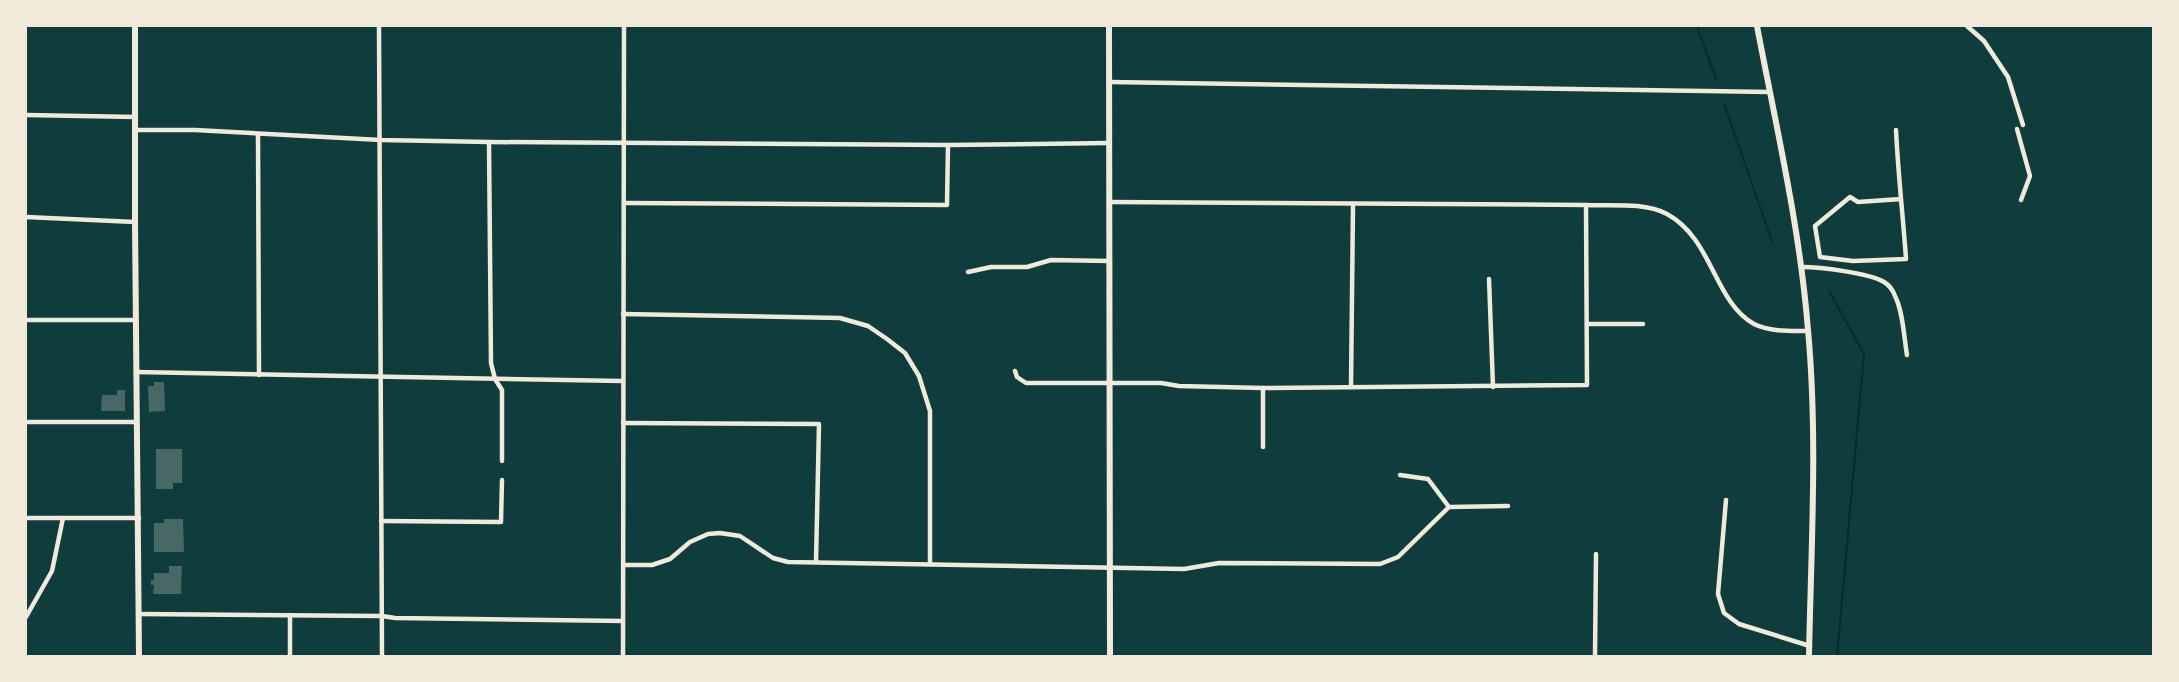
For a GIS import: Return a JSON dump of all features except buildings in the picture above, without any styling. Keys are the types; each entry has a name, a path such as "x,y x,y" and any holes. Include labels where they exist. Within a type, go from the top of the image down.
{"main road":[{"path":"135,26 135,320 139,657"},
{"path":"1109,26 1110,657"},
{"path":"1757,26 1802,267 1809,332 1813,426 1813,561 1809,657"}],"street":[{"path":"380,26 382,657"},
{"path":"623,657 624,26"},
{"path":"1967,26 1983,40 2008,77 2023,125"},
{"path":"1110,82 1770,92"},
{"path":"26,115 135,117"},
{"path":"2017,129 2030,176 2021,200"},
{"path":"135,130 195,130 381,140 489,142 948,145 1109,142"},
{"path":"1896,130 1906,259 1853,261 1820,256 1815,226 1850,197 1858,202 1901,199"},
{"path":"258,134 259,375"},
{"path":"489,142 491,363 495,379 502,390 502,461"},
{"path":"624,203 947,205 948,145"},
{"path":"1109,202 1586,205 1649,208 1666,214 1683,225 1699,243 1736,309 1755,324 1777,330 1809,332"},
{"path":"1350,387 1353,205"},
{"path":"1015,370 1017,376 1026,383 1161,383 1179,386 1263,388 1587,385 1586,205"},
{"path":"26,217 135,222"},
{"path":"968,272 991,267 1027,267 1052,260 1110,261"},
{"path":"1802,267 1859,275 1882,281 1890,287 1897,298 1907,355"},
{"path":"1489,279 1493,387"},
{"path":"623,314 840,318 867,326 906,353 919,376 930,411 930,564"},
{"path":"26,320 135,320"},
{"path":"1587,324 1643,324"},
{"path":"136,372 622,381"},
{"path":"1263,388 1263,447"},
{"path":"26,422 136,422"},
{"path":"623,423 819,424 816,562"},
{"path":"1400,475 1428,479 1449,507"},
{"path":"381,521 501,522 502,480"},
{"path":"1726,500 1718,594 1724,613 1739,624 1810,646"},
{"path":"623,565 652,564 670,559 690,542 708,534 720,532 740,536 773,558 788,562 1185,569 1219,563 1380,564 1398,557 1449,507 1508,506"},
{"path":"26,518 139,518"},
{"path":"26,617 52,571 63,518"},
{"path":"1595,657 1596,554"},
{"path":"139,614 624,621"},
{"path":"290,615 290,657"}],"waterway":[{"path":"1697,26 1716,79"},
{"path":"1724,104 1772,241"},
{"path":"1829,291 1864,354 1837,656"}]}
